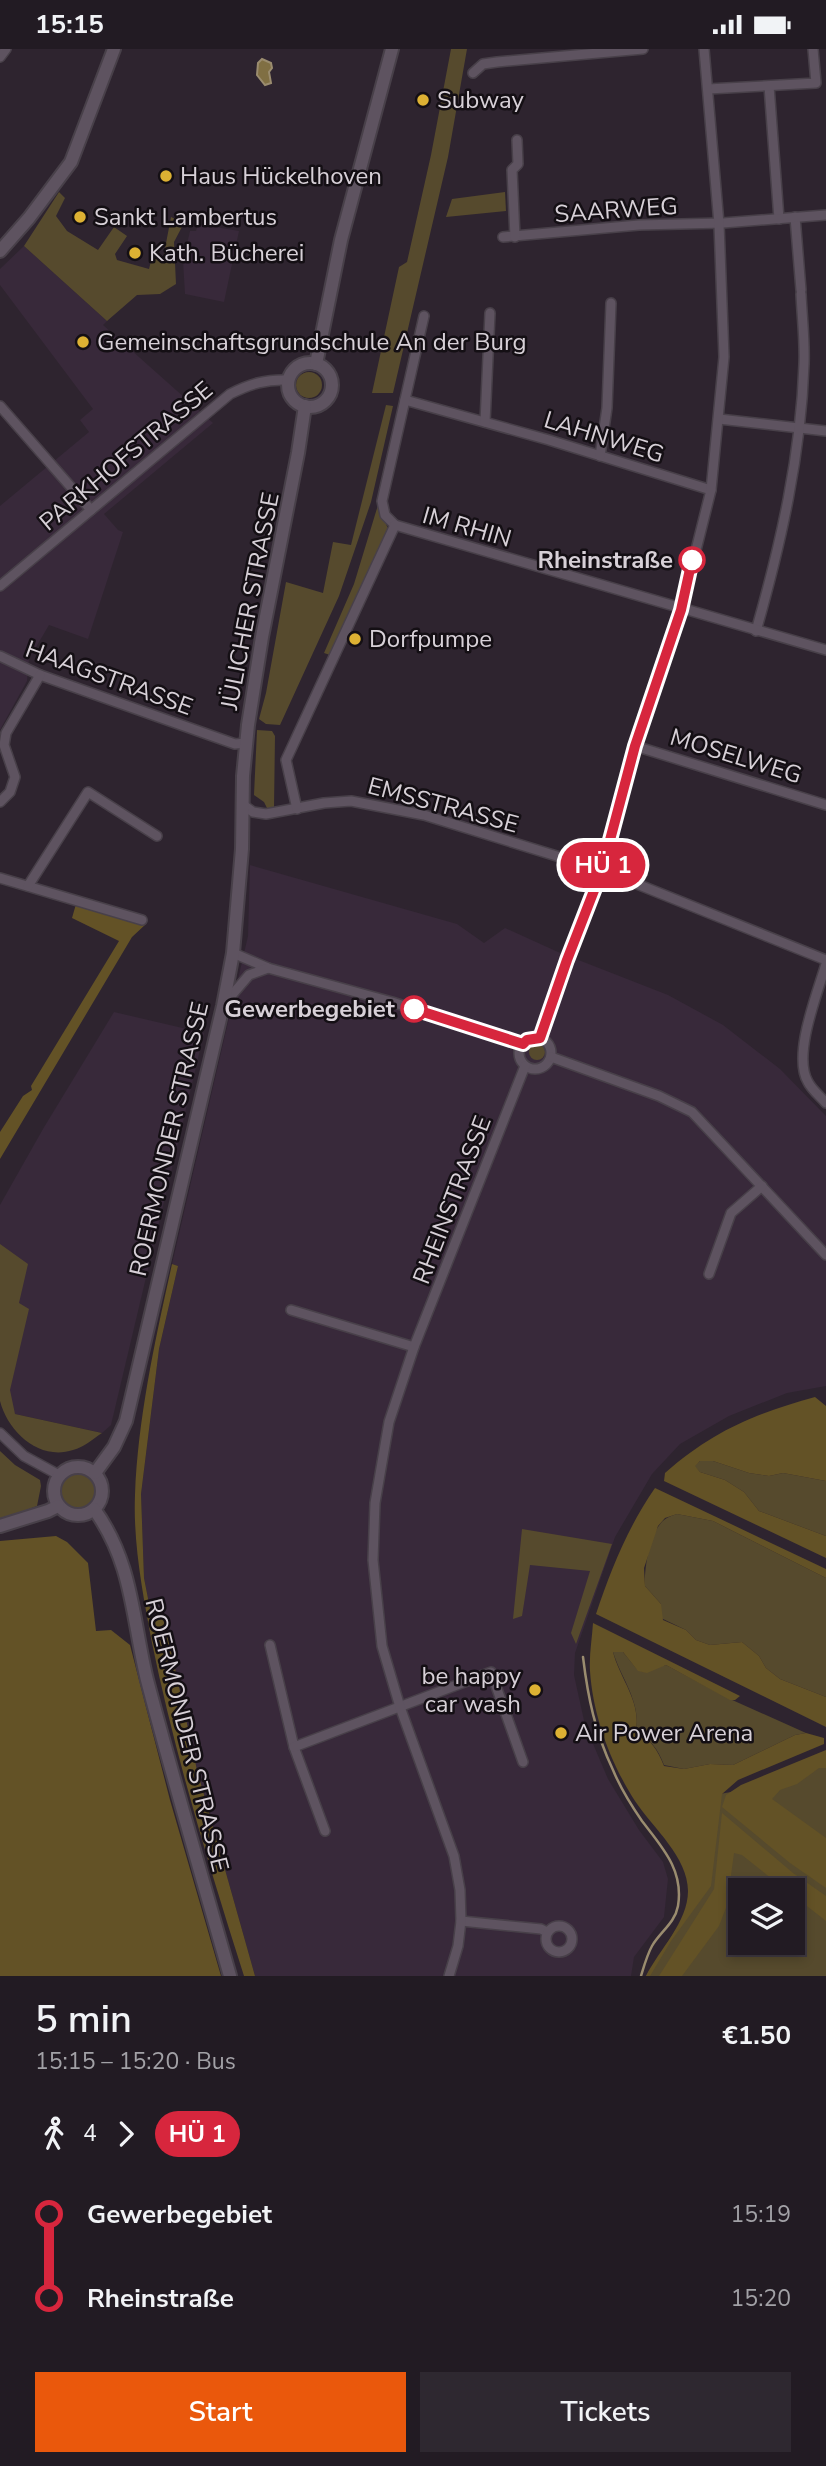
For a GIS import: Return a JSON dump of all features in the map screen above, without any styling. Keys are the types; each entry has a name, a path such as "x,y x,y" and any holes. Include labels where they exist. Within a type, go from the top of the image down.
{"main road":[{"path":"0,251 71,162 114,49"},
{"path":"316,363 341,240 392,49"},
{"path":"316,363 329,374 331,390 321,404 304,406 292,397 288,380 301,365 316,363"},
{"name":"JÜLICHER STRASSE","path":"242,804 246,743 262,637 298,453 304,406"},
{"name":"ROERMONDER STRASSE","path":"94,1473 114,1447 126,1421 223,1006 233,953 242,849 242,804"},
{"path":"80,1466 94,1473 102,1487 99,1503 94,1509 71,1515 58,1506 53,1490 59,1475 72,1467 80,1466"},
{"path":"0,1526 58,1506"},
{"name":"ROERMONDER STRASSE","path":"94,1509 114,1539 124,1567 150,1690 230,1976"}],"street":[{"path":"0,57 6,49"},
{"path":"473,73 483,64 497,62 643,49"},
{"path":"540,1038 602,870 635,746 681,610 711,490 724,357 719,224 704,49"},
{"path":"708,89 816,83 813,49"},
{"path":"769,86 779,219"},
{"path":"515,237 512,170 518,164 517,140"},
{"name":"SAARWEG","path":"503,237 639,225 719,224 826,215"},
{"path":"757,631 789,501 799,429 804,362 795,217"},
{"path":"600,456 607,408 611,303"},
{"path":"485,422 490,313"},
{"path":"395,525 385,515 382,501 424,316"},
{"name":"PARKHOFSTRASSE","path":"0,586 230,394 252,383 274,379 288,380"},
{"name":"LAHNWEG","path":"405,400 711,490"},
{"path":"0,406 92,510"},
{"path":"719,419 826,432"},
{"name":"IM RHIN","path":"297,809 286,760 395,525 826,650"},
{"name":"HAAGSTRASSE","path":"0,656 40,675 235,744 246,743"},
{"path":"0,802 10,792 15,777 4,745 6,733 40,675"},
{"name":"MOSELWEG","path":"635,746 826,805"},
{"path":"29,886 88,792 157,836"},
{"name":"EMSSTRASSE","path":"242,804 253,812 266,814 324,803 351,801 424,815 602,870 826,962"},
{"path":"0,878 142,920"},
{"path":"233,953 268,968 366,994 523,1044 527,1040 540,1038 549,1045 551,1057 545,1066 539,1069 525,1066"},
{"path":"826,962 806,1034 803,1055 804,1074 808,1083 826,1103"},
{"path":"223,1006 250,975 268,968"},
{"name":"RHEINSTRASSE","path":"449,1976 458,1946 461,1921 460,1890 454,1856 400,1707 382,1646 376,1600 373,1539 378,1480 389,1422 414,1347 525,1066 520,1054 523,1044"},
{"path":"551,1057 659,1096 692,1112 826,1255"},
{"path":"709,1274 731,1213 762,1186"},
{"path":"291,1310 414,1347"},
{"path":"0,1433 24,1456 59,1475"},
{"path":"270,1645 294,1747 325,1832"},
{"path":"294,1747 491,1672 523,1762"},
{"path":"461,1921 541,1929 547,1932"}],"shaded area":[{"path":"451,49 467,49 448,157 393,393 372,393 399,267 407,262"},
{"path":"262,59 271,63 272,68 269,72 271,83 265,85 257,75 258,63"},
{"path":"59,192 65,198 56,216 67,231 98,250 114,227 127,236 115,254 117,260 149,269 152,257 163,259 171,217 184,223 174,242 176,284 160,294 137,295 107,321 24,246"},
{"path":"505,192 506,211 446,217 452,199"},
{"path":"198,224 239,231 224,302 185,294 183,261 190,231 196,231"},
{"path":"24,246 107,321 103,325 213,423 104,514 123,532 88,639 49,625 29,659 27,681 0,730 0,506 89,432 80,420 93,409 0,285 0,269"},
{"path":"309,372 318,376 322,385 318,394 309,398 300,394 296,385 300,376"},
{"path":"386,405 393,406 371,502 339,596 280,725 266,724 259,719 286,582 323,593 333,542 351,545"},
{"path":"378,505 389,531 330,655 324,653 354,584"},
{"path":"257,730 272,731 275,736 274,808 267,808 264,802 254,795"},
{"path":"250,865 457,924 484,943 505,928 668,995 723,1025 780,1069 826,1116 826,1386 787,1393 729,1416 680,1444 652,1474 615,1537 575,1653 574,1675 585,1725 608,1779 639,1830 663,1862 668,1879 664,1917 634,1957 631,1976 255,1976 197,1770 164,1617 152,1619 144,1578 141,1494 159,1349 178,1266 172,1264 248,936"},
{"path":"76,904 146,924 132,937 0,1159 0,1132 23,1096 32,1090 31,1086 119,941 72,918"},
{"path":"114,1012 204,1033 111,1425 102,1433 15,1414 8,1402 0,1283 0,1205"},
{"path":"537,1044 545,1052 537,1060 529,1052"},
{"path":"0,1244 28,1264 19,1303 29,1309 10,1390 15,1414 102,1433 77,1449 60,1452 37,1448 18,1433 4,1412 0,1401"},
{"path":"172,1264 178,1266 159,1349 141,1494 144,1578 152,1619 164,1617 197,1770 255,1976 244,1976 194,1810 152,1643 137,1551 135,1495 140,1437"},
{"path":"815,1397 826,1406 826,1481 783,1473 769,1476 749,1473 713,1461 700,1461 695,1466 700,1472 725,1480 744,1492 759,1511 826,1536 826,1558 664,1481 665,1473 717,1435 753,1417"},
{"path":"0,1451 15,1465 40,1480 41,1486 37,1506 0,1520"},
{"path":"700,1461 713,1461 749,1473 769,1476 783,1473 826,1481 826,1536 759,1511 744,1492 725,1480 700,1472 694,1466"},
{"path":"77,1473 90,1478 95,1491 90,1504 77,1509 64,1504 59,1491 64,1478"},
{"path":"655,1488 826,1569 826,1578 713,1521 677,1514 665,1518 658,1526 644,1568 645,1586 661,1604 663,1620 686,1630 696,1640 710,1645 742,1642 780,1679 826,1697 826,1727 596,1614 621,1549"},
{"path":"677,1514 713,1521 826,1578 826,1697 780,1679 742,1642 710,1645 696,1640 686,1630 661,1618 661,1604 645,1586 647,1559 656,1530 667,1518"},
{"path":"522,1529 612,1544 576,1644 571,1633 590,1571 530,1565 522,1616 513,1619"},
{"path":"56,1536 67,1542 88,1563 96,1631 111,1630 130,1645 170,1800 221,1976 0,1976 0,1541"},
{"path":"593,1623 740,1696 730,1700 666,1665 647,1673 638,1671 623,1652 613,1652 636,1709 636,1730 653,1745 664,1766 684,1769 710,1764 733,1765 795,1735 806,1733 824,1738 824,1744 738,1780 722,1794 711,1886 671,1941 650,1976 646,1976 683,1914 688,1891 686,1878 676,1855 626,1787 605,1739 595,1705 590,1671"},
{"path":"613,1652 623,1652 638,1670 642,1671 666,1665 730,1699 806,1733 795,1735 733,1765 710,1764 684,1769 664,1765 653,1745 636,1730 636,1710"},
{"path":"826,1750 826,1768 819,1768 797,1784 780,1790 772,1799 826,1838 826,1888 790,1863 722,1807 726,1795 741,1785"},
{"path":"826,1758 826,1976 646,1976 695,1900 685,1800 754,1788"},
{"path":"722,1813 800,1878 771,1878 742,1855 734,1853 731,1878 728,1878 727,1905 719,1926 682,1976 659,1976 714,1889"},
{"path":"805,1881 826,1896 826,1921 805,1904"}],"waterway":[{"path":"583,1657 587,1687 601,1742 619,1783 664,1850 678,1881 676,1912 652,1946 641,1976"}],"bus line":[{"path":"414,1009 523,1044 527,1040 540,1038 602,870 635,746 681,610 692,560"}],"place":[{"name":"Subway","path":"423,100"},
{"name":"Haus Hückelhoven","path":"166,176"},
{"name":"Sankt Lambertus","path":"80,217"},
{"name":"Kath. Bücherei","path":"135,253"},
{"name":"Gemeinschaftsgrundschule An der Burg","path":"83,342"},
{"name":"Rheinstraße","path":"692,560"},
{"name":"Dorfpumpe","path":"355,639"},
{"name":"Gewerbegebiet","path":"414,1009"},
{"name":"be happy car wash","path":"535,1690"},
{"name":"Air Power Arena","path":"561,1733"}]}
